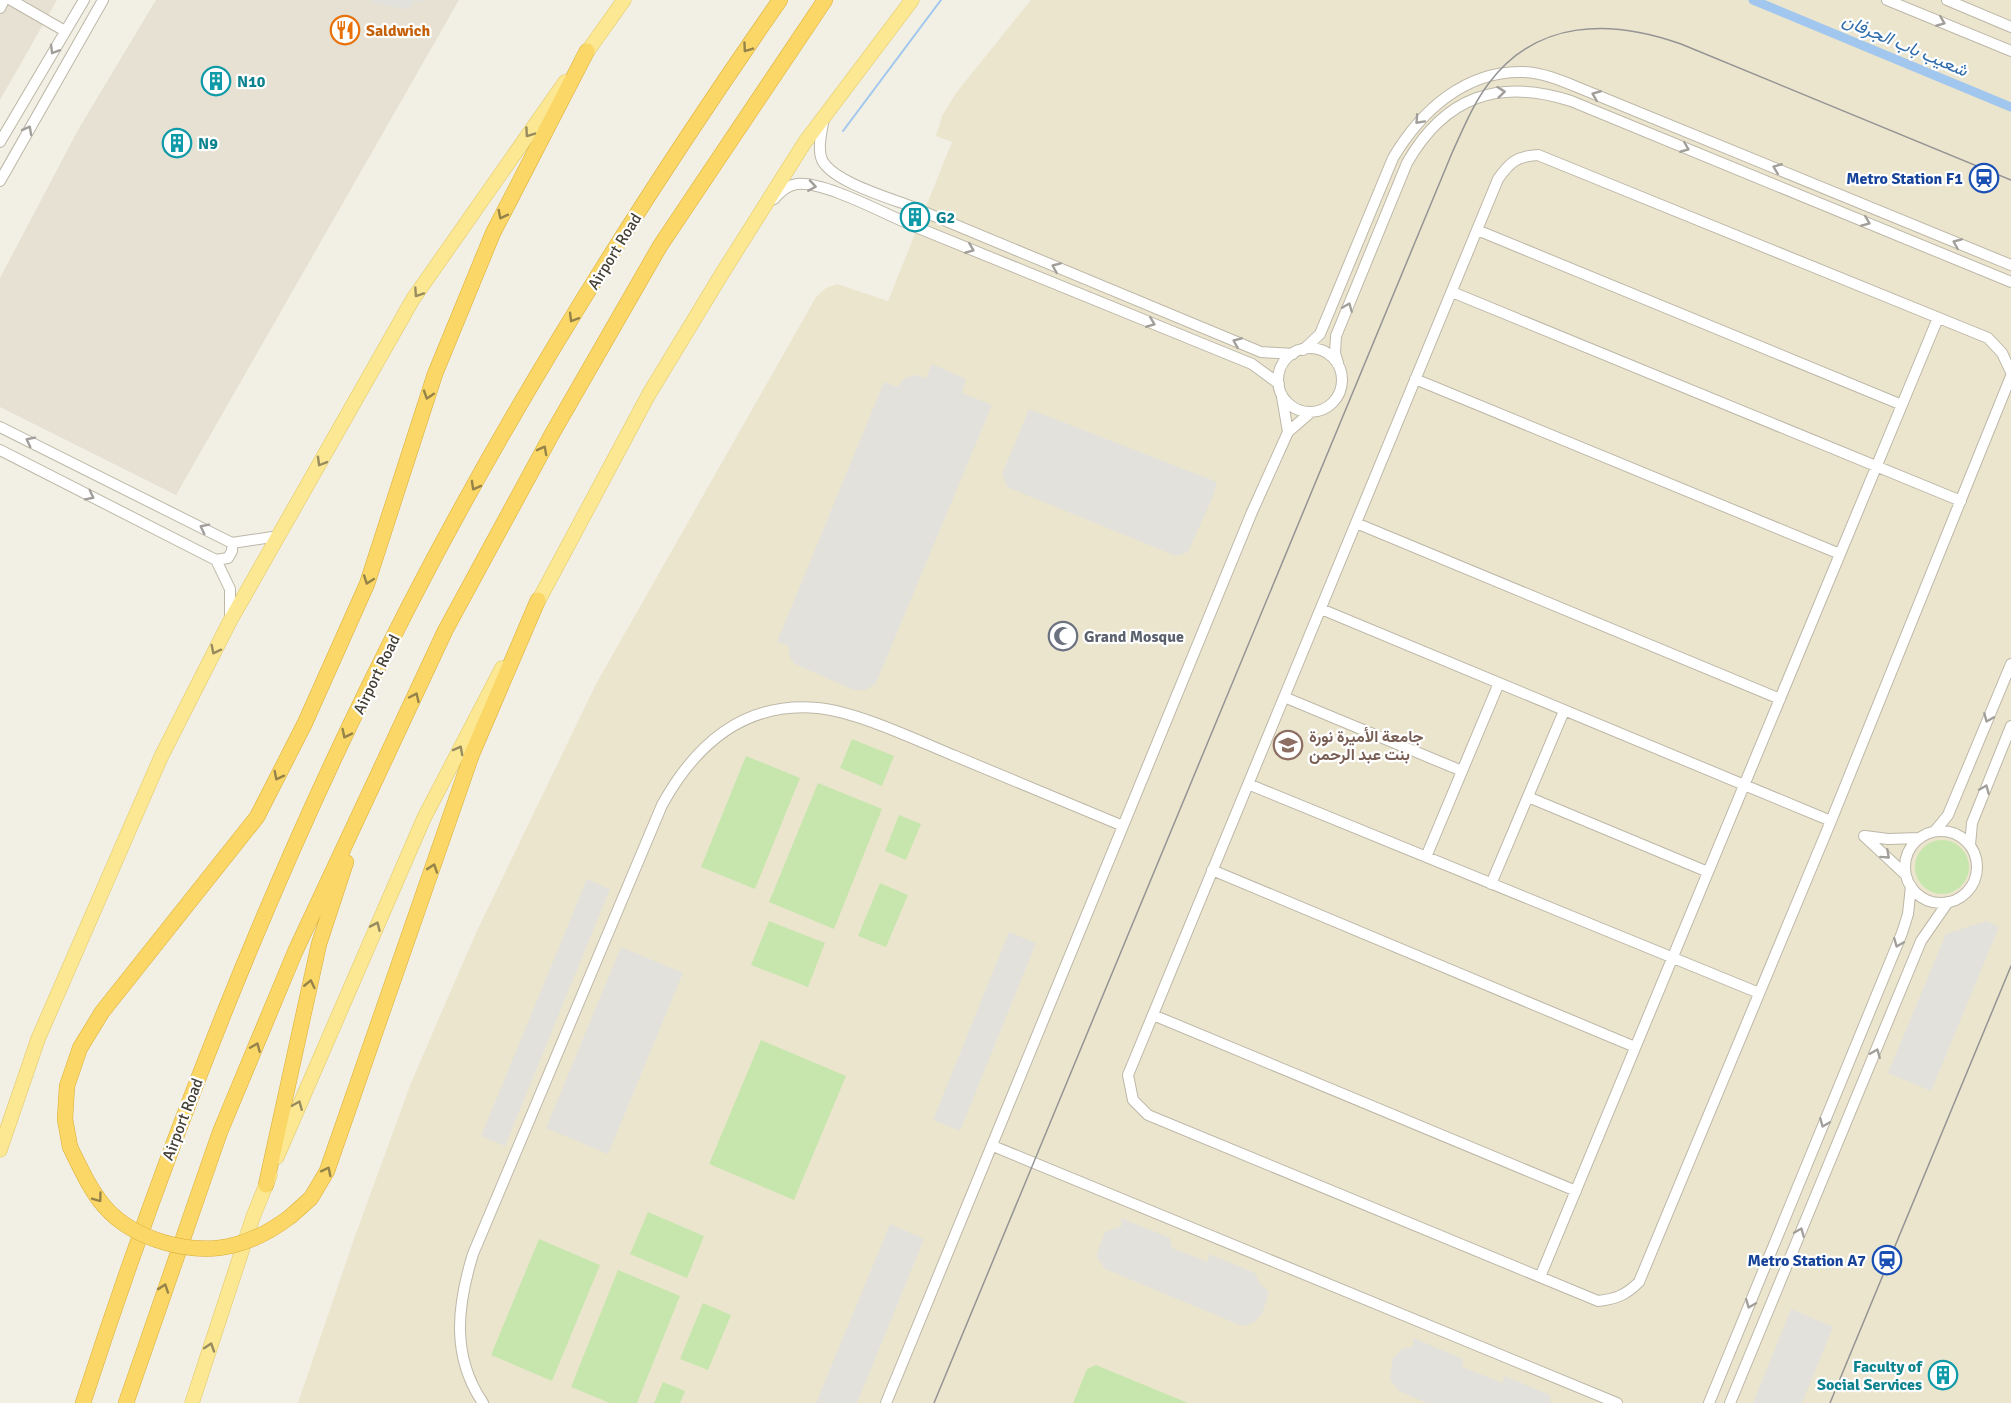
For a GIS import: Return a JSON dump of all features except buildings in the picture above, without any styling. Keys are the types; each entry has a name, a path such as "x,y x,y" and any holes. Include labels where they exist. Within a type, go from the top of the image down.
{"highway":[{"name":"Airport Road","path":"82,1403 118,1293 179,1127 242,967 323,782 409,605 505,433 623,234 780,0"},
{"path":"126,1403 220,1132 295,952 446,631 558,424 660,246 825,0"},
{"path":"807,25 830,0"},
{"path":"538,600 472,754 327,1172 311,1198 291,1216 262,1235 234,1245 201,1248 150,1238 123,1222 105,1207 87,1182 70,1147 65,1119 67,1086 80,1048 102,1012 257,817 300,733 367,584 435,374 493,233 587,51"},
{"path":"266,1185 319,944 371,790"}],"main road":[{"path":"0,1150 38,1039 161,757 230,621 413,299 624,0"},
{"path":"192,1403 266,1185 303,1093 424,818 649,394 763,210 824,117 912,0"}],"street":[{"path":"0,8 4,0"},
{"path":"11,0 65,31"},
{"path":"0,142 84,0"},
{"path":"0,181 103,0"},
{"path":"1887,0 2011,51"},
{"path":"1947,0 2011,27"},
{"path":"1288,432 1280,389 1281,367 1320,334 1393,158 1407,134 1435,105 1469,83 1491,76 1523,72 1548,76 2011,265"},
{"path":"763,210 783,190 795,184 813,184 1252,364 1280,389 1293,407 1311,412 1321,411 1336,399 1342,380 1335,353 1336,336 1407,162 1425,134 1447,112 1475,98 1495,92 1520,90 1571,101 2011,282"},
{"path":"824,117 820,142 822,159 832,173 1261,352 1321,351 1338,363"},
{"path":"1539,155 1988,338 2002,352 2011,374 1831,821 1639,1282 1617,1299 1598,1301 1148,1114 1133,1100 1128,1075 1452,292 1498,179 1509,163 1521,156 1539,155"},
{"path":"892,217 898,212 899,201"},
{"path":"1477,230 1902,405"},
{"path":"1452,292 1960,501"},
{"path":"1540,1278 1938,318"},
{"path":"1415,379 1840,554"},
{"path":"886,1403 1288,432 1311,412"},
{"path":"0,427 232,543 279,536"},
{"path":"0,450 216,560 228,558 232,551 232,543"},
{"path":"1356,523 1780,699"},
{"path":"216,560 230,589 230,621"},
{"path":"1321,609 1831,821"},
{"path":"1948,902 1927,900 1911,886 1906,875 1864,836 1888,839 1920,838 1935,831 1947,815 2011,664"},
{"path":"1426,857 1500,683"},
{"path":"1284,697 1462,771"},
{"path":"483,1403 474,1390 464,1364 459,1340 464,1284 473,1254 662,805 678,776 693,756 712,739 748,717 792,709 818,708 903,735 1123,826"},
{"path":"1491,884 1564,711"},
{"path":"1970,845 1972,824 2011,726"},
{"path":"1248,784 1760,993"},
{"path":"1528,797 1708,872"},
{"path":"1730,1403 1921,940 1948,902 1966,893 1977,875 1975,854 1970,845 1955,833 1935,831"},
{"path":"1906,875 1908,854 1920,838"},
{"path":"1212,870 1635,1047"},
{"path":"1709,1403 1902,933 1908,914 1911,886"},
{"path":"1153,1015 1576,1191"},
{"path":"993,1146 1617,1403"}],"shaded area":[{"path":"0,0 57,0 0,100"},
{"path":"156,0 459,0 176,495 0,407 0,278 78,130"},
{"path":"372,0 425,0 424,2 414,1 410,10 371,2"},
{"name":"جامعة الأميرة نورة بنت عبد الرحمن","path":"1031,0 2011,0 2011,1403 298,1403 355,1236 411,1083 475,935 596,684 816,297 826,288 837,284 888,301 952,142 936,136 942,116 956,93"},
{"path":"932,364 966,379 962,393 992,405 876,683 866,690 854,690 795,664 789,656 789,646 777,642 884,382 897,387 905,378 916,375 926,378"},
{"path":"1029,409 1217,482 1188,552 1176,556 1007,487 1002,474"},
{"path":"587,879 610,889 505,1146 481,1136"},
{"path":"1986,921 1999,927 1931,1091 1888,1073 1946,934"},
{"path":"1009,932 1036,943 960,1131 933,1120"},
{"path":"621,947 683,973 608,1154 546,1128"},
{"path":"1121,1218 1170,1238 1172,1248 1208,1262 1209,1254 1255,1273 1259,1282 1269,1292 1262,1314 1253,1323 1242,1326 1105,1269 1097,1257 1099,1248 1105,1232 1122,1226"},
{"path":"890,1224 924,1239 857,1403 816,1403"},
{"path":"1791,1309 1833,1327 1802,1403 1753,1403"},
{"path":"1413,1338 1463,1359 1462,1367 1502,1383 1504,1376 1550,1395 1551,1403 1427,1403 1399,1391 1390,1379 1393,1358 1403,1348 1413,1347"}],"green space":[{"path":"852,739 894,756 882,786 840,768"},
{"path":"746,756 800,778 755,889 701,867"},
{"path":"818,783 882,809 834,929 769,902"},
{"path":"899,815 921,824 906,860 885,851"},
{"path":"1942,840 1952,842 1961,848 1967,857 1969,867 1967,877 1961,886 1952,892 1942,894 1932,892 1923,886 1917,877 1915,867 1917,857 1923,848 1932,842"},
{"path":"880,883 908,895 886,947 858,936"},
{"path":"769,921 825,943 808,987 751,965"},
{"path":"761,1040 846,1076 794,1200 709,1164"},
{"path":"648,1212 704,1236 687,1278 630,1254"},
{"path":"539,1239 600,1265 552,1381 491,1355"},
{"path":"618,1270 680,1296 637,1403 610,1403 571,1387"},
{"path":"703,1303 731,1315 708,1370 680,1359"},
{"path":"1096,1365 1188,1403 1073,1403 1087,1369"},
{"path":"663,1382 685,1391 680,1403 654,1403"}],"waterway":[{"path":"843,131 941,0"},
{"name":"شعيب باب الجرفان","path":"1753,0 2011,107"}],"tram line":[{"path":"934,1403 1452,153 1473,108 1489,83 1508,62 1529,46 1552,36 1577,30 1602,28 1655,36 1681,44 2011,180"},
{"path":"1830,1403 2011,966"}],"place":[{"name":"Saldwich","path":"345,30"},
{"name":"N10","path":"216,81"},
{"name":"N9","path":"177,143"},
{"name":"Metro Station F1","path":"1984,178"},
{"name":"G2","path":"915,217"},
{"name":"Grand Mosque","path":"1063,636"},
{"name":"جامعة الأميرة نورة بنت عبد الرحمن","path":"1288,745"},
{"name":"Metro Station A7","path":"1887,1260"},
{"name":"Faculty of Social Services","path":"1943,1375"}]}
